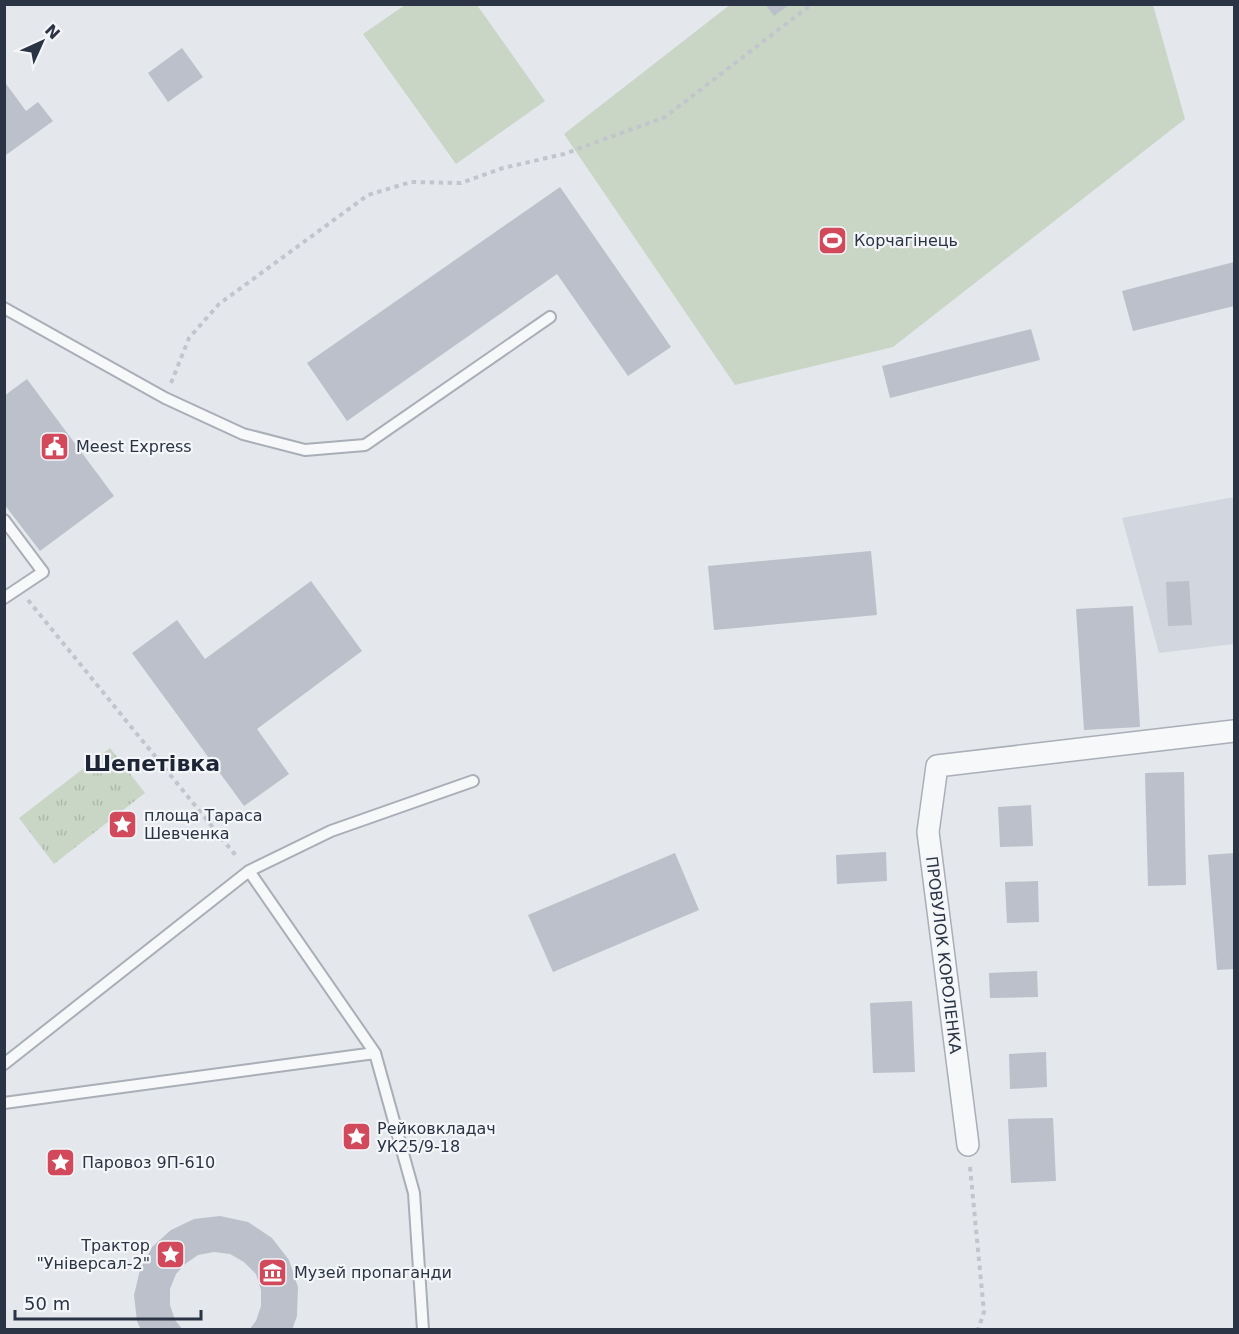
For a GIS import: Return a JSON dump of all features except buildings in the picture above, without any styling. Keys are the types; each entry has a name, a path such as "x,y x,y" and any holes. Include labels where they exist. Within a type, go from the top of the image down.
{"street":[{"name":"ПРОВУЛОК КОРОЛЕНКА","path":"968,1145 928,832 937,766 1234,731"}],"lane":[{"path":"4,308 165,398 243,434 305,450 365,445 550,316"},
{"path":"4,520 43,572 4,598"},
{"path":"4,1064 249,871 330,831 474,781"},
{"path":"249,871 375,1053 414,1193 423,1329"},
{"path":"4,1103 375,1053"}],"path":[{"path":"165,398 189,338 219,304 368,195 411,182 461,183 503,168 564,154 665,117 812,4"},
{"path":"18,588 249,871"},
{"path":"968,1145 984,1312 978,1329"}],"shaded area":[{"path":"1234,497 1234,644 1159,653 1122,518"}],"green space":[{"name":"Корчагінець","path":"731,4 1153,5 1185,119 893,347 735,385 564,134"},
{"path":"405,5 477,5 545,101 456,164 363,34"},
{"path":"110,748 145,793 54,864 19,818"}],"place":[{"name":"Корчагінець","path":"833,240"},
{"name":"Meest Express","path":"55,446"},
{"name":"площа Тараса Шевченка","path":"123,824"},
{"name":"Рейковкладач УК25/9-18","path":"356,1137"},
{"name":"Паровоз 9П-610","path":"61,1162"},
{"name":"Трактор \"Універсал-2\"","path":"171,1254"},
{"name":"Музей пропаганди","path":"273,1272"}],"district":[{"name":"Шепетівка","path":"152,763"}]}
